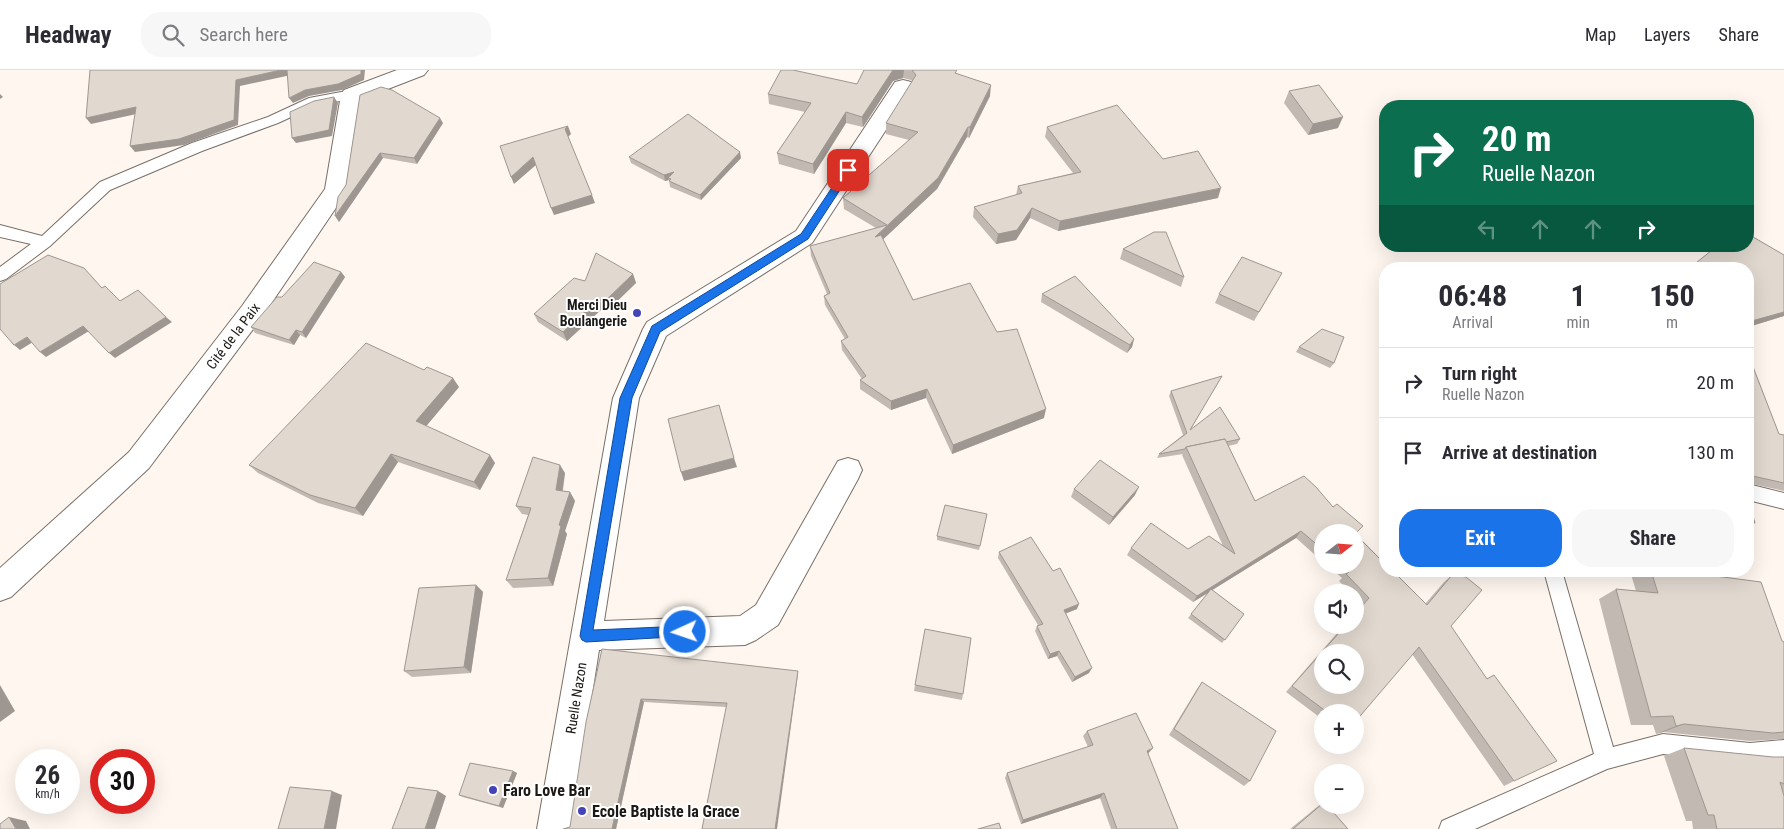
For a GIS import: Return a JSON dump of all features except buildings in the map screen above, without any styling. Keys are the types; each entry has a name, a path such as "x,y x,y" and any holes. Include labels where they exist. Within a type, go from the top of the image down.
{"street":[{"path":"352,95 416,70"},
{"name":"Ruelle Nazon","path":"554,829 626,398 656,329 804,237 903,87"},
{"name":"Cité de la Paix","path":"0,587 139,460 251,313 336,190 352,95"},
{"path":"586,636 745,630 767,615 848,470"}],"lane":[{"path":"0,275 45,242 105,186 197,147 274,120 314,101 352,95"},
{"path":"0,231 45,242"},
{"path":"1754,494 1784,501"},
{"path":"1555,577 1606,759"},
{"path":"1450,829 1606,759 1663,744 1750,753 1784,750"}],"place":[{"name":"Merci Dieu Boulangerie","path":"637,313"},
{"name":"Faro Love Bar","path":"493,790"},
{"name":"Ecole Baptiste la Grace","path":"582,811"}],"route":[{"path":"685,632 586,636 626,398 656,329 804,237 848,170"}]}
